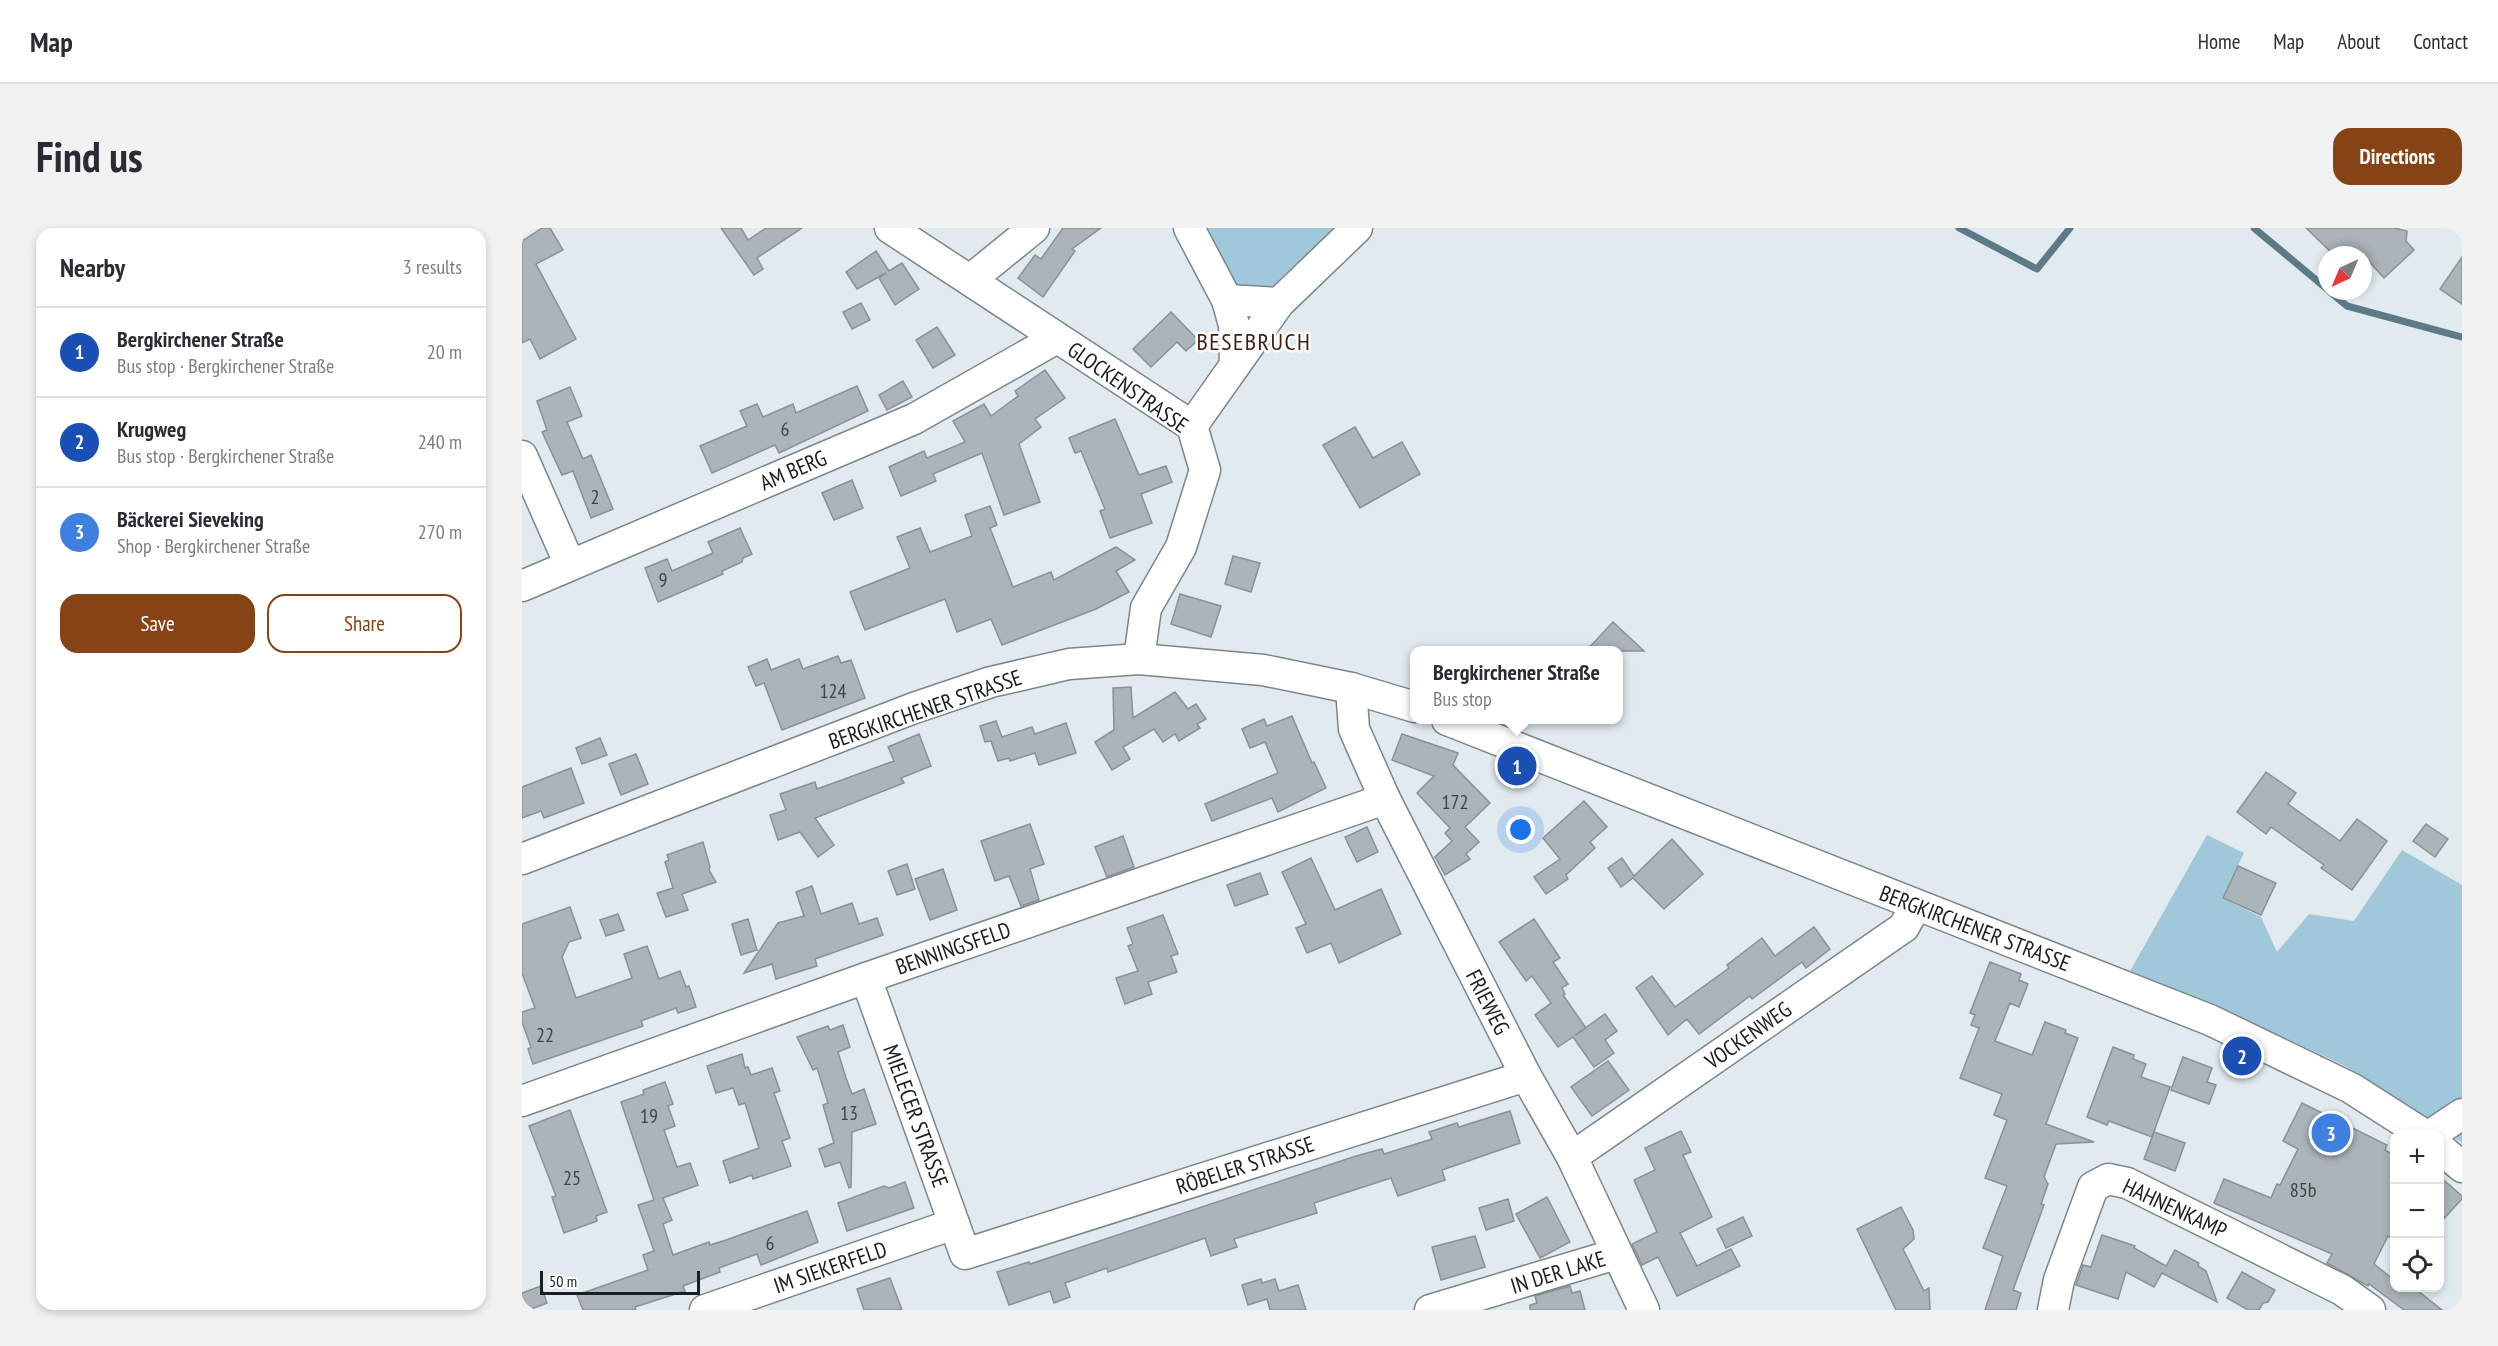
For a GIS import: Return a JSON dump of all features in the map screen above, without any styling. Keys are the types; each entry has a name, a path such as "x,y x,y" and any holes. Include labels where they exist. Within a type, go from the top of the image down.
{"street":[{"name":"GLOCKENSTRASSE","path":"890,228 1192,426 1205,470 1181,547 1146,608 1139,659"},
{"path":"970,280 1034,228"},
{"path":"1189,228 1227,300 1234,325 1235,364"},
{"path":"1192,426 1279,303 1357,228"},
{"path":"1227,300 1279,303"},
{"name":"AM BERG","path":"522,586 914,419 1057,338"},
{"path":"522,456 570,565"},
{"name":"BERGKIRCHENER STRASSE","path":"522,859 914,708 991,682 1069,664 1139,659 1263,670 1351,688 1410,706"},
{"name":"FRIEWEG","path":"1351,688 1354,729 1385,799 1526,1076 1572,1157 1644,1310"},
{"name":"BERGKIRCHENER STRASSE","path":"1458,724 2210,1020 2351,1088 2416,1130"},
{"name":"BENNINGSFELD","path":"522,1101 867,978 1385,799"},
{"name":"VOCKENWEG","path":"1572,1157 1904,927 1916,905"},
{"name":"MIELECER STRASSE","path":"867,978 965,1254"},
{"name":"RÖBELER STRASSE","path":"965,1254 1526,1076"},
{"path":"2438,1130 2462,1114"},
{"path":"2444,1152 2462,1167"},
{"name":"HAHNENKAMP","path":"2054,1310 2059,1280 2093,1187 2108,1179 2127,1183 2342,1290 2370,1310"},
{"name":"IM SIEKERFELD","path":"705,1310 954,1224"},
{"name":"IN DER LAKE","path":"1430,1310 1616,1254"}],"shaded area":[{"path":"1202,228 1364,228 1261,334"},
{"path":"2207,835 2244,853 2222,898 2261,917 2277,952 2309,914 2354,921 2402,850 2462,885 2462,1143 2429,1119 2343,1065 2234,1014 2130,971"}],"building":[{"path":"542,228 550,228 563,250 536,264 576,339 540,359 530,339 522,343 522,237 524,240"},
{"path":"721,228 741,228 748,240 766,228 802,228 757,258 763,269 754,275"},
{"path":"1063,228 1101,228 1072,249 1075,251 1043,297 1018,278 1035,255 1041,259"},
{"path":"2306,228 2394,228 2407,231 2406,241 2414,250 2384,278 2372,265 2372,246 2325,246"},
{"path":"876,251 889,271 902,263 919,289 895,305 879,278 886,273 857,289 846,272"},
{"path":"2462,257 2462,304 2440,289"},
{"path":"861,303 870,320 852,329 843,312"},
{"path":"1171,312 1198,340 1186,351 1177,342 1151,367 1133,349"},
{"path":"937,327 955,355 933,368 916,340"},
{"path":"1045,370 1065,398 1035,419 1041,427 1019,444 1040,502 1004,515 982,453 933,474 936,481 901,496 889,467 924,451 927,458 965,442 953,421 984,404 991,416 1018,396 1015,391"},
{"path":"903,381 912,397 887,410 879,395"},
{"path":"857,386 868,411 779,453 775,445 712,473 700,446 747,426 740,411 757,404 763,417 793,404 796,413"},
{"path":"570,387 582,416 567,422 583,459 591,455 613,509 591,518 573,471 562,475 542,432 547,430 537,401"},
{"path":"1115,419 1139,475 1166,466 1172,482 1141,494 1152,523 1110,538 1100,511 1105,509 1081,451 1075,453 1069,438"},
{"path":"1355,427 1373,458 1402,442 1420,474 1360,508 1323,445"},
{"path":"852,480 863,508 834,520 822,493"},
{"path":"990,506 997,525 990,528 1013,587 1051,572 1054,580 1116,547 1135,560 1116,571 1129,592 1096,609 1002,645 991,619 957,632 945,599 865,630 850,592 910,568 897,537 920,528 930,552 972,536 965,515"},
{"path":"740,528 752,554 743,558 742,562 722,571 723,574 658,602 645,568 667,559 672,571 713,553 708,542"},
{"path":"1233,556 1260,563 1251,592 1225,584"},
{"path":"1180,594 1221,606 1211,637 1171,624"},
{"path":"1613,622 1644,651 1623,651 1623,646 1591,646"},
{"path":"838,656 841,663 851,660 865,698 782,730 764,683 756,686 748,667 767,659 771,670 799,659 803,669"},
{"path":"1131,687 1133,718 1175,692 1188,709 1196,704 1206,719 1197,724 1200,728 1179,741 1175,734 1163,742 1154,729 1123,747 1130,759 1112,770 1095,742 1114,730 1113,688"},
{"path":"1292,716 1312,763 1314,762 1326,788 1278,812 1272,798 1212,821 1205,804 1278,773 1265,742 1250,748 1242,729 1264,719 1267,726"},
{"path":"996,721 1002,737 1032,727 1035,734 1066,723 1076,753 1039,765 1035,753 1010,761 1009,758 998,761 991,741 985,742 980,726"},
{"path":"919,734 931,766 901,778 904,783 815,818 834,845 818,857 800,832 778,840 770,815 786,810 780,794 815,782 817,789 894,761 888,747"},
{"path":"1402,734 1458,753 1453,765 1490,803 1465,827 1479,842 1466,854 1470,859 1445,875 1435,857 1452,841 1445,833 1450,828 1417,793 1434,776 1392,760"},
{"path":"600,738 607,755 582,764 576,748"},
{"path":"636,754 648,784 621,795 609,764"},
{"path":"571,768 584,803 544,818 541,811 522,818 522,787"},
{"path":"2266,772 2296,793 2288,804 2340,841 2357,819 2387,841 2352,890 2321,868 2324,865 2271,827 2266,834 2237,812"},
{"path":"1584,801 1607,827 1590,842 1595,848 1566,875 1568,879 1546,894 1534,877 1560,859 1543,838"},
{"path":"1030,824 1044,864 1030,869 1039,900 1021,906 1009,876 995,881 981,841"},
{"path":"2426,824 2448,839 2435,857 2413,841"},
{"path":"1367,827 1378,852 1357,862 1345,837"},
{"path":"1123,836 1134,867 1107,877 1095,847"},
{"path":"1672,839 1703,874 1664,909 1633,878 1621,887 1608,868 1622,858 1634,876"},
{"path":"703,842 709,870 716,882 682,894 688,910 666,917 657,893 673,888 665,862 669,860 667,855"},
{"path":"1311,858 1335,910 1381,889 1401,934 1339,963 1331,943 1307,953 1296,928 1306,924 1282,872"},
{"path":"907,864 915,889 897,895 888,871"},
{"path":"2238,866 2276,883 2261,915 2223,898"},
{"path":"943,869 957,910 930,920 915,879"},
{"path":"1260,873 1268,894 1235,906 1227,885"},
{"path":"812,886 821,914 852,903 859,924 877,918 883,935 815,959 817,966 776,979 772,964 744,973 778,923 804,916 796,892"},
{"path":"570,907 581,938 569,942 562,957 576,998 632,978 624,954 647,946 659,979 680,971 686,987 689,986 696,1007 678,1013 676,1008 641,1021 643,1026 533,1064 528,1049 531,1047 522,1022 522,1012 535,1008 522,973 522,924"},
{"path":"618,914 624,930 606,936 600,920"},
{"path":"1163,915 1178,954 1171,956 1177,972 1148,982 1152,994 1125,1004 1116,978 1138,971 1128,946 1133,944 1127,928"},
{"path":"748,919 757,950 741,955 732,924"},
{"path":"1534,919 1560,958 1553,962 1568,984 1562,988 1565,994 1563,995 1586,1028 1605,1014 1617,1031 1605,1040 1614,1053 1594,1067 1573,1037 1558,1047 1535,1015 1551,1003 1532,976 1526,981 1499,942"},
{"path":"1814,927 1830,949 1806,968 1802,962 1752,999 1750,996 1699,1034 1687,1019 1668,1035 1636,988 1652,976 1675,1007 1729,968 1727,965 1762,938 1775,956"},
{"path":"1990,962 2021,974 2019,980 2028,984 2019,1007 2010,1003 1995,1041 2032,1055 2045,1022 2066,1030 2065,1033 2078,1038 2046,1124 2094,1142 2056,1144 2044,1177 2048,1184 2041,1204 2044,1205 2013,1290 2021,1293 2016,1310 1985,1310 2003,1256 1983,1248 2007,1186 1985,1178 2007,1120 1994,1115 2002,1094 1960,1078 1979,1028 1971,1025 1975,1015 1970,1013"},
{"path":"843,1025 850,1047 838,1052 846,1078 852,1094 864,1089 876,1124 852,1132 851,1187 849,1188 840,1162 825,1167 819,1149 834,1143 823,1105 828,1103 817,1068 813,1070 797,1037 828,1026 830,1030"},
{"path":"2113,1047 2134,1055 2133,1059 2146,1064 2141,1077 2170,1087 2152,1137 2109,1121 2107,1125 2087,1117"},
{"path":"742,1054 745,1068 748,1067 751,1075 772,1068 780,1091 774,1093 790,1138 782,1141 791,1166 753,1179 752,1175 730,1183 723,1161 759,1148 745,1103 739,1105 733,1088 716,1093 707,1066"},
{"path":"2183,1057 2212,1068 2207,1082 2216,1085 2209,1104 2171,1090"},
{"path":"1608,1061 1629,1090 1592,1116 1571,1087"},
{"path":"665,1082 673,1104 668,1106 675,1126 664,1130 677,1167 690,1163 698,1185 663,1198 672,1220 663,1224 673,1255 709,1242 710,1245 726,1240 807,1211 818,1242 761,1265 757,1254 719,1268 720,1272 683,1286 685,1291 635,1307 636,1310 583,1310 577,1295 648,1270 643,1255 654,1251 638,1205 654,1200 621,1102 644,1094 643,1090"},
{"path":"2302,1103 2387,1145 2385,1150 2390,1153 2390,1237 2388,1236 2374,1264 2390,1277 2390,1292 2419,1292 2442,1310 2404,1310 2369,1284 2368,1286 2327,1263 2332,1254 2214,1203 2224,1179 2271,1198 2298,1149 2283,1141"},
{"path":"570,1110 607,1212 596,1216 597,1221 564,1233 552,1197 556,1196 529,1126"},
{"path":"1510,1111 1520,1143 1442,1170 1445,1180 1398,1196 1391,1178 1314,1203 1317,1213 1234,1239 1237,1247 1211,1256 1205,1238 1108,1272 1107,1268 1065,1283 1070,1297 1054,1303 1050,1291 1009,1305 997,1272 1029,1262 1030,1264 1356,1156 1382,1149 1384,1154 1432,1139 1429,1132 1457,1123 1459,1127"},
{"path":"1681,1131 1691,1152 1683,1155 1712,1217 1680,1233 1697,1266 1731,1249 1740,1266 1677,1296 1658,1257 1642,1265 1632,1244 1657,1232 1634,1180 1655,1170 1645,1148"},
{"path":"2154,1132 2185,1143 2175,1171 2144,1159"},
{"path":"2444,1180 2462,1196 2462,1199 2444,1219"},
{"path":"905,1182 914,1208 847,1231 838,1203 884,1186 889,1188"},
{"path":"1547,1197 1570,1242 1540,1258 1516,1214"},
{"path":"1508,1199 1514,1221 1486,1230 1479,1208"},
{"path":"1901,1207 1913,1230 1914,1239 1903,1249 1924,1291 1929,1288 1930,1310 1896,1310 1857,1229"},
{"path":"1743,1217 1752,1236 1726,1248 1717,1229"},
{"path":"2102,1235 2135,1246 2134,1248 2166,1266 2175,1250 2199,1263 2198,1266 2206,1271 2217,1302 2162,1273 2154,1287 2126,1272 2118,1299 2076,1285 2083,1265 2091,1267"},
{"path":"1475,1236 1485,1267 1441,1280 1432,1247"},
{"path":"2242,1272 2275,1290 2268,1302 2263,1303 2259,1310 2248,1310 2227,1298"},
{"path":"890,1278 902,1310 864,1310 857,1289"},
{"path":"1261,1279 1262,1283 1275,1279 1279,1291 1298,1285 1306,1310 1270,1310 1267,1299 1248,1305 1242,1285"},
{"path":"541,1286 547,1303 529,1310 522,1310 522,1293"},
{"path":"1570,1286 1572,1293 1580,1291 1585,1310 1530,1310 1530,1305 1537,1303 1535,1296"}],"waterway":[{"path":"1959,228 2037,269 2070,228"},
{"path":"2254,228 2318,281"},
{"path":"2340,300 2347,306 2462,337"}],"place":[{"name":"Bergkirchener Straße","path":"1517,766"},
{"name":"Krugweg","path":"2242,1056"},
{"name":"Bäckerei Sieveking","path":"2331,1133"}],"district":[{"name":"BESEBRUCH","path":"1254,341"}]}
